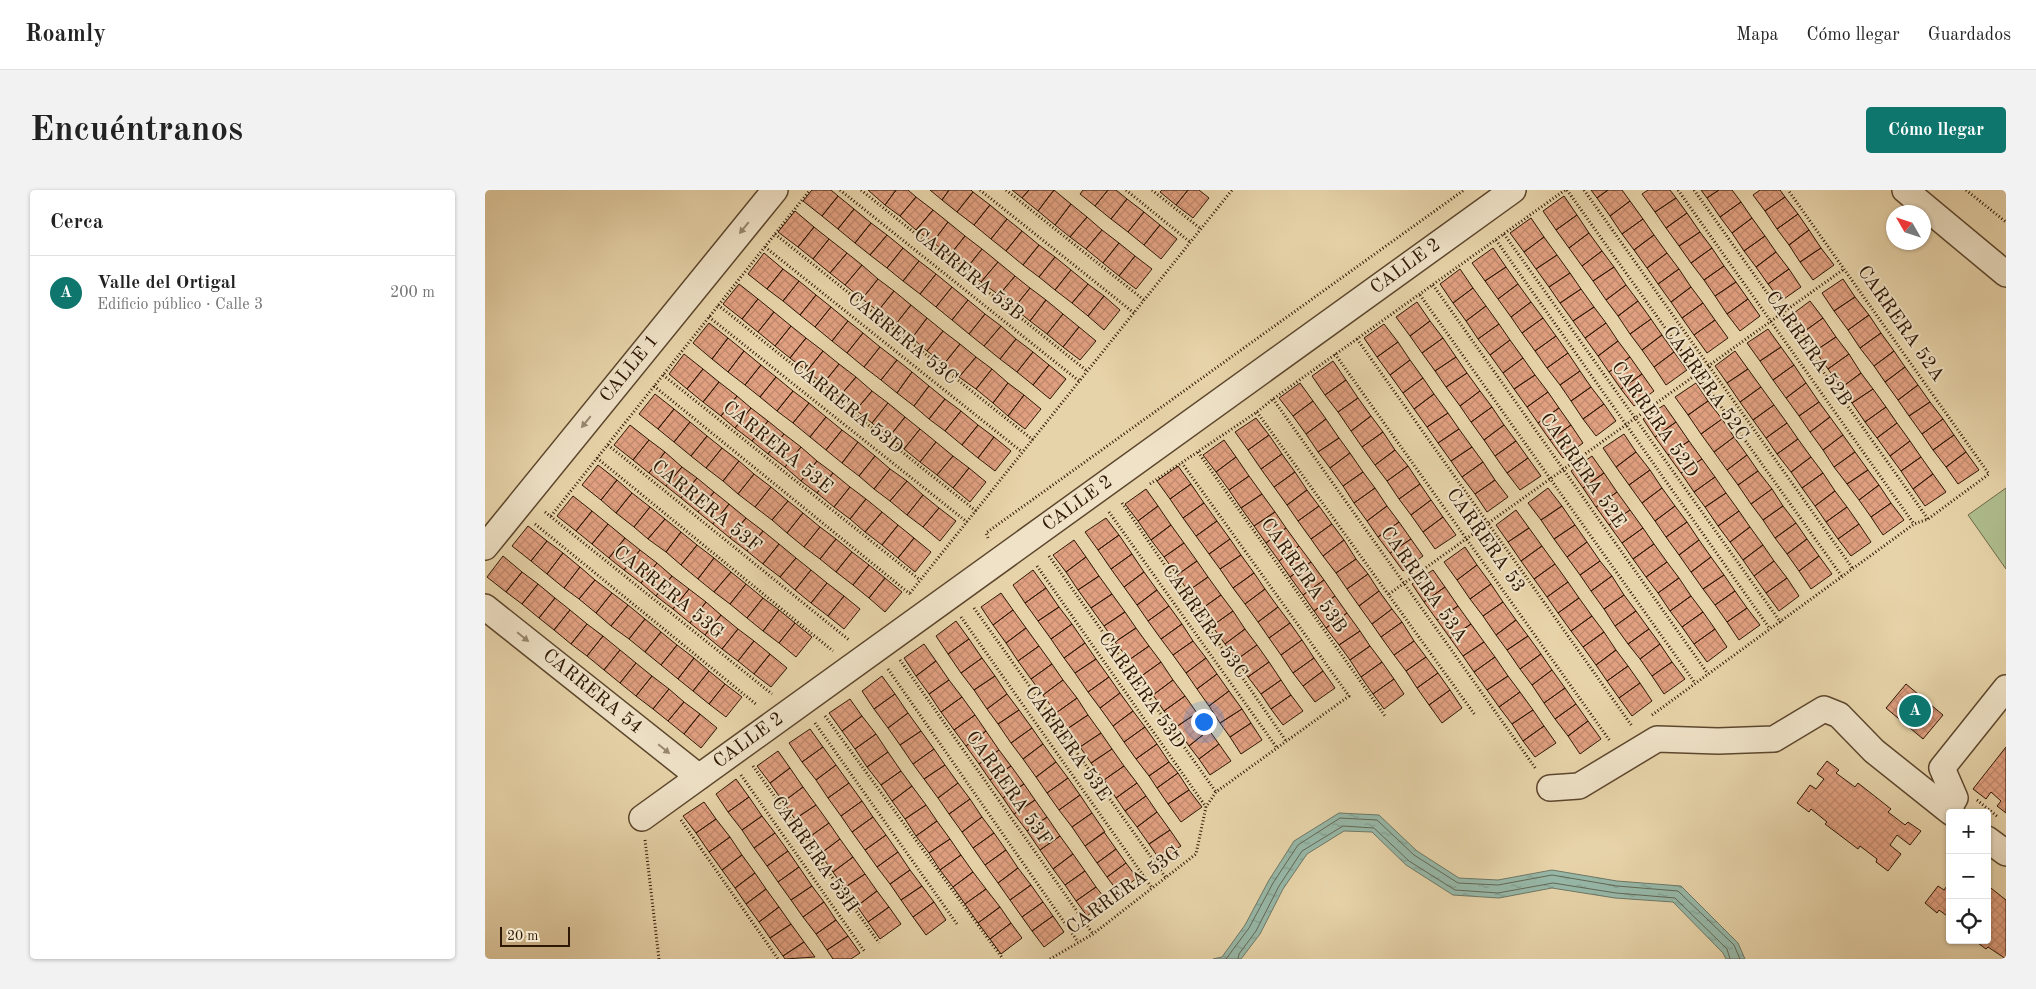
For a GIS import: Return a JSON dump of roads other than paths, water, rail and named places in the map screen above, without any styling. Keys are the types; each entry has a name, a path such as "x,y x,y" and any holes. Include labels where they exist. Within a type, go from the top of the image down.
{"street":[{"name":"CALLE 1","path":"485,547 775,190"},
{"name":"CALLE 2","path":"642,818 1513,190"},
{"path":"1905,190 2006,274"},
{"name":"CARRERA 54","path":"485,607 699,777"},
{"path":"1956,804 1942,768 2006,688"},
{"path":"1549,788 1579,786 1657,740 1718,741 1774,739 1824,708 1839,715 1874,751 1956,804"},
{"path":"1991,842 2006,854"}],"water":[{"path":"1339,813 1379,815 1417,851 1459,878 1498,880 1552,870 1617,881 1681,886 1738,943 1745,959 1726,959 1723,953 1673,902 1615,898 1552,888 1499,898 1453,895 1406,865 1372,832 1344,831 1307,854 1283,889 1260,934 1241,959 1213,959 1222,957 1245,925 1269,880 1294,841"}],"place":[{"name":"Valle del Ortigal","path":"1915,711"}]}
